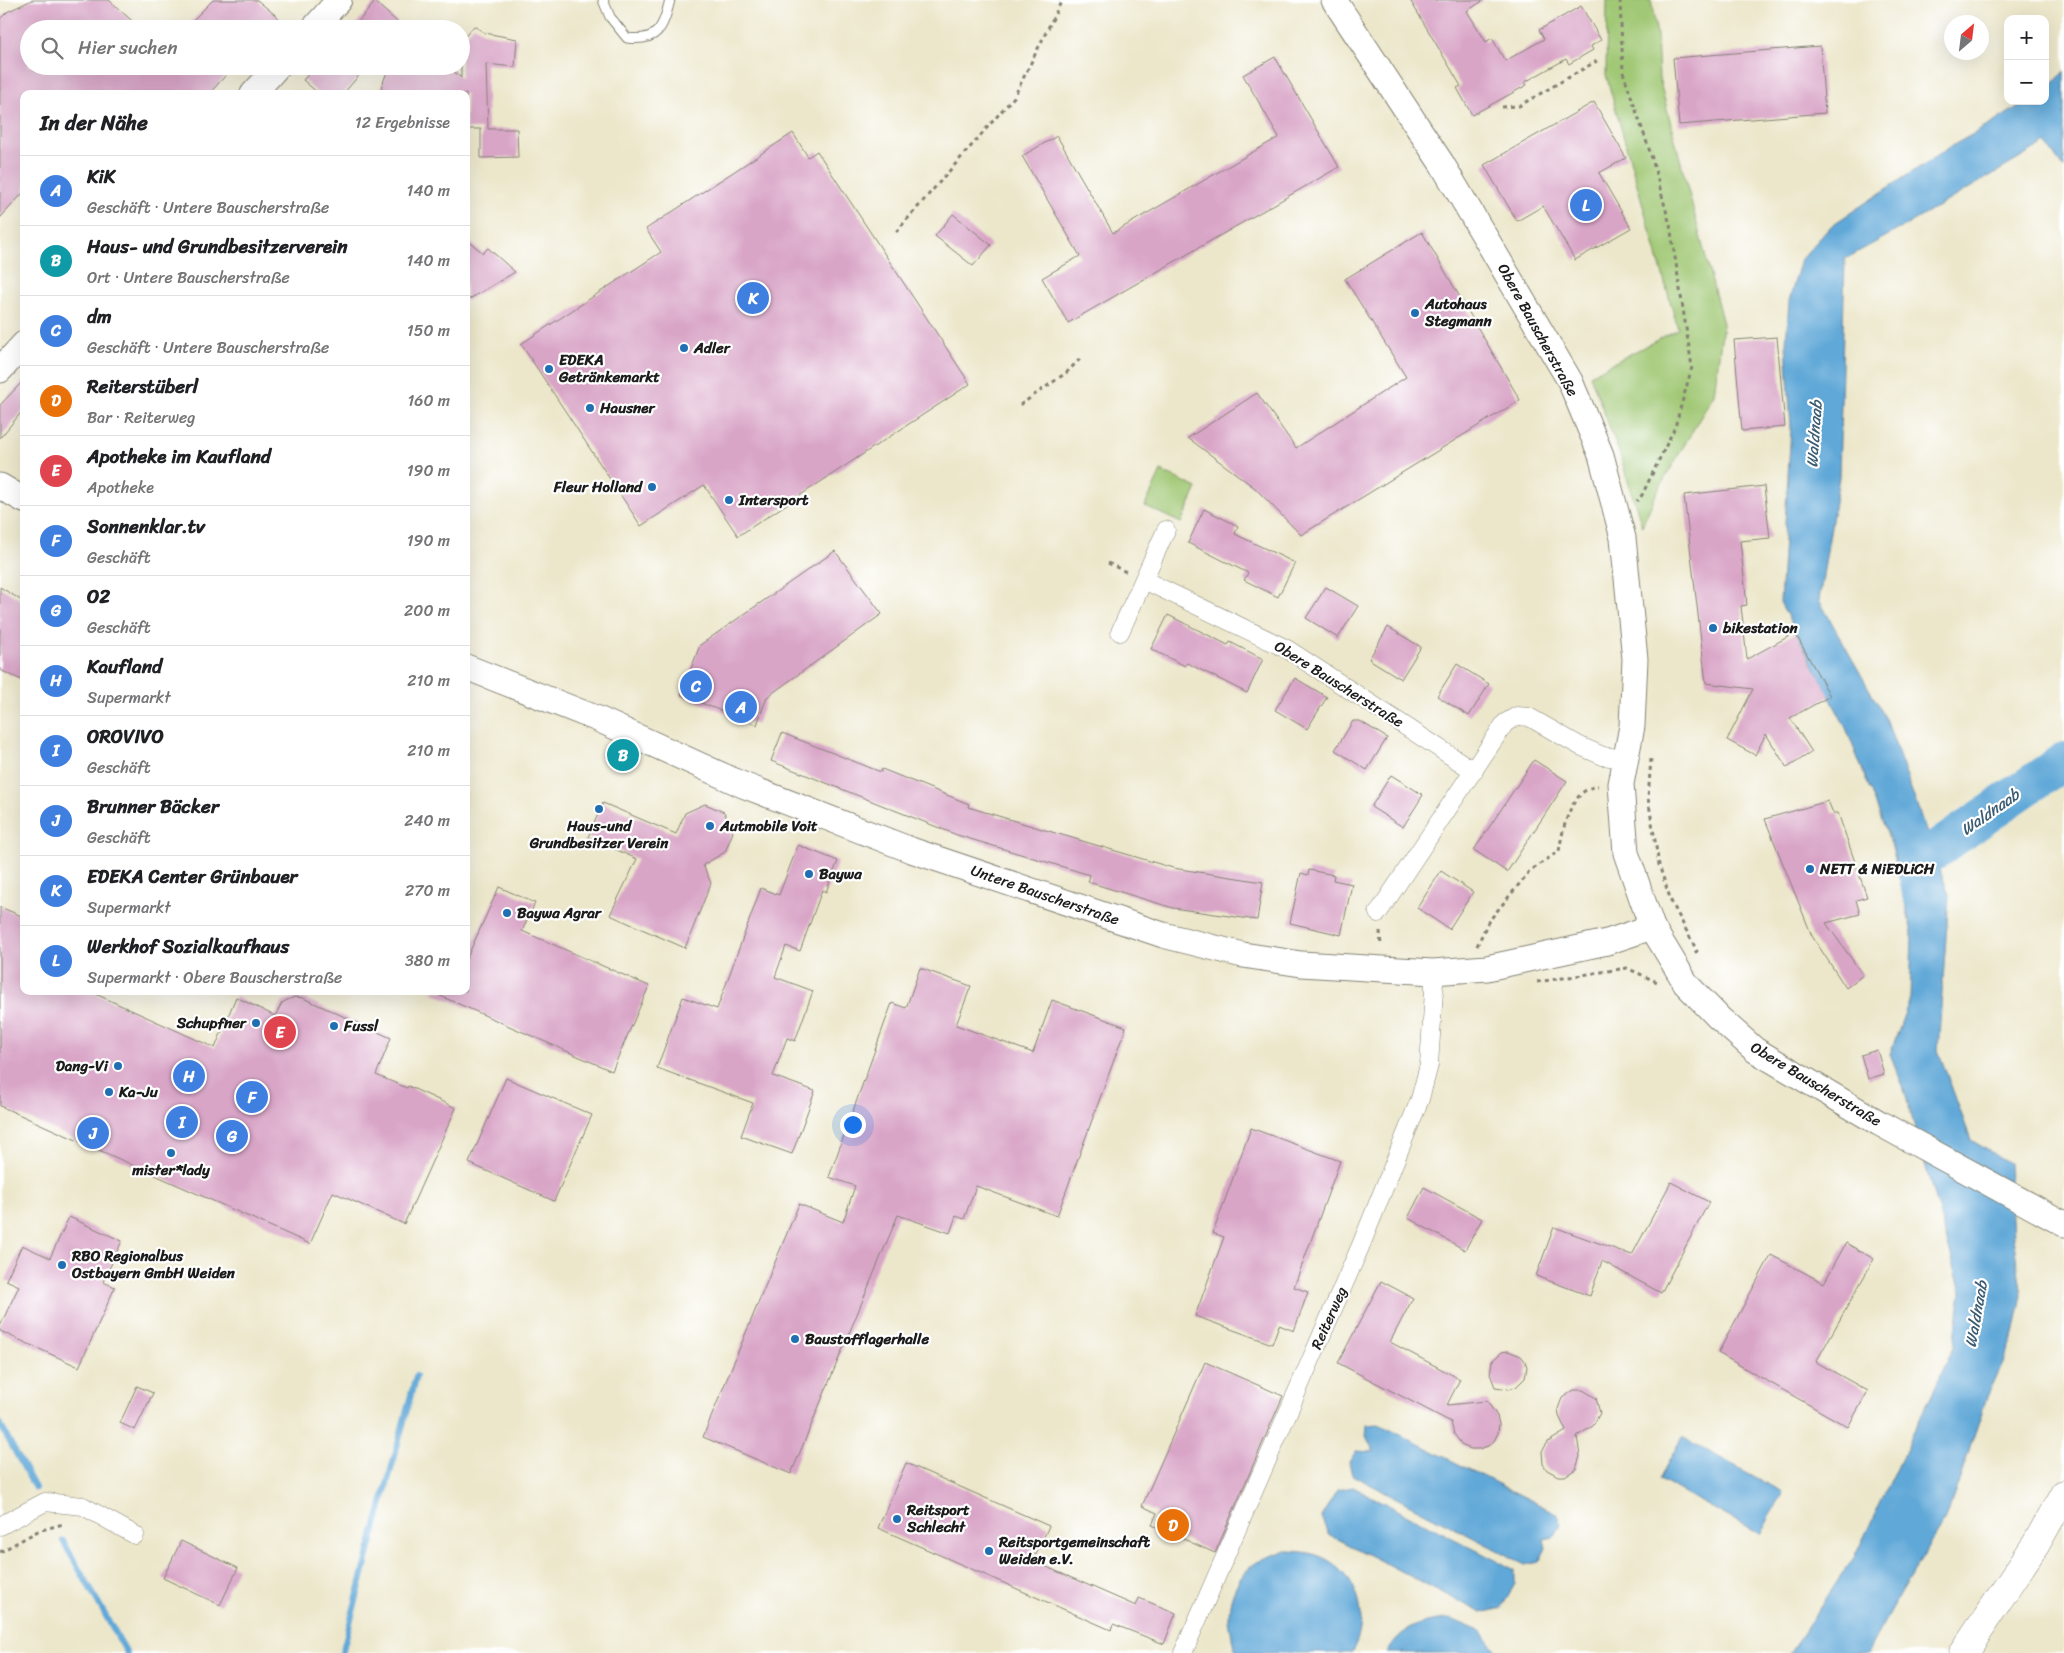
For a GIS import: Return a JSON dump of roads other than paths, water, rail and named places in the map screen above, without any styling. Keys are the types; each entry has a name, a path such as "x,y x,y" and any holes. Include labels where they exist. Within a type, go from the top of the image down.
{"main road":[{"path":"1963,1653 2036,1544 2064,1494"}],"street":[{"path":"321,20 339,0"},
{"name":"Obere Bauscherstraße","path":"1334,0 1442,164 1570,381 1601,455 1630,507 1622,538 1635,659 1632,726 1621,784 1626,853 1652,927 1687,985 1719,1018 1755,1050 1879,1123 2064,1224"},
{"path":"257,90 270,75"},
{"path":"0,370 20,348"},
{"path":"0,486 20,498"},
{"path":"1120,632 1166,530"},
{"name":"Obere Bauscherstraße","path":"1144,580 1287,649 1474,771"},
{"name":"Untere Bauscherstraße","path":"470,669 598,718 743,785 911,850 1163,935 1243,955 1301,964 1433,972 1487,968 1607,942 1652,927"},
{"path":"1378,913 1474,771 1504,723 1517,716 1529,717 1580,746 1603,756 1625,759"},
{"name":"Reiterweg","path":"1183,1653 1361,1246 1420,1099 1429,1065 1434,991 1433,972"},
{"path":"0,1526 45,1502 82,1506 135,1535"}],"lane":[{"path":"603,0 610,17 628,38 641,40 656,34 661,26 670,0"}],"water":[{"path":"2064,71 2064,169 2046,143 1845,259 1839,477 1819,600 1886,719 1949,895 1938,1050 1971,1140 2009,1163 2013,1237 2022,1295 2012,1343 1987,1397 1945,1522 1902,1590 1867,1653 1789,1653 1855,1556 1954,1347 1961,1291 1903,1086 1890,1054 1910,998 1912,933 1892,846 1846,728 1780,602 1791,428 1786,344 1789,301 1801,259 1832,225 1950,147 2021,105 2049,105 2049,86"},
{"path":"1379,1424 1556,1513 1561,1525 1554,1537 1544,1539 1546,1548 1539,1562 1526,1565 1352,1475 1349,1462 1356,1451 1374,1452 1366,1436 1367,1425"},
{"path":"1682,1437 1783,1492 1760,1534 1659,1479"},
{"path":"1353,1487 1515,1570 1515,1584 1501,1608 1482,1613 1328,1534 1321,1517 1337,1490"},
{"path":"1284,1551 1305,1552 1326,1559 1338,1567 1347,1577 1359,1601 1361,1614 1357,1641 1351,1653 1238,1653 1236,1651 1229,1621 1229,1610 1234,1590 1245,1572 1253,1565 1262,1559"},
{"path":"1451,1619 1482,1632 1499,1653 1386,1653 1399,1637 1413,1627 1430,1621"}],"waterway":[{"name":"Waldnaab","path":"1921,894 1916,864 2064,761"},
{"path":"342,1653 416,1376"},
{"path":"0,1424 35,1488"},
{"path":"63,1541 127,1653"}],"place":[{"name":"Werkhof Sozialkaufhaus","path":"1586,205"},
{"name":"EDEKA Center Grünbauer","path":"753,298"},
{"name":"Autohaus Stegmann","path":"1415,313"},
{"name":"Adler","path":"684,348"},
{"name":"EDEKA Getränkemarkt","path":"549,369"},
{"name":"Hausner","path":"590,408"},
{"name":"Fleur Holland","path":"652,487"},
{"name":"Intersport","path":"729,500"},
{"name":"bikestation","path":"1713,628"},
{"name":"dm","path":"696,686"},
{"name":"KiK","path":"741,707"},
{"name":"Haus- und Grundbesitzerverein","path":"623,755"},
{"name":"Haus-und Grundbesitzer Verein","path":"599,809"},
{"name":"Autmobile Voit","path":"710,826"},
{"name":"NETT & NiEDLiCH","path":"1810,869"},
{"name":"Baywa","path":"809,874"},
{"name":"Baywa Agrar","path":"507,913"},
{"name":"Schupfner","path":"256,1023"},
{"name":"Fussl","path":"334,1026"},
{"name":"Apotheke im Kaufland","path":"280,1032"},
{"name":"Dang-Vi","path":"118,1066"},
{"name":"Kaufland","path":"189,1076"},
{"name":"Ka-Ju","path":"109,1092"},
{"name":"Sonnenklar.tv","path":"252,1097"},
{"name":"OROVIVO","path":"182,1122"},
{"name":"Brunner Bäcker","path":"93,1133"},
{"name":"O2","path":"232,1136"},
{"name":"mister*lady","path":"171,1153"},
{"name":"RBO Regionalbus Ostbayern GmbH Weiden","path":"62,1265"},
{"name":"Baustofflagerhalle","path":"795,1339"},
{"name":"Reitsport Schlecht","path":"897,1519"},
{"name":"Reiterstüberl","path":"1173,1525"},
{"name":"Reitsportgemeinschaft Weiden e.V.","path":"989,1551"}]}
